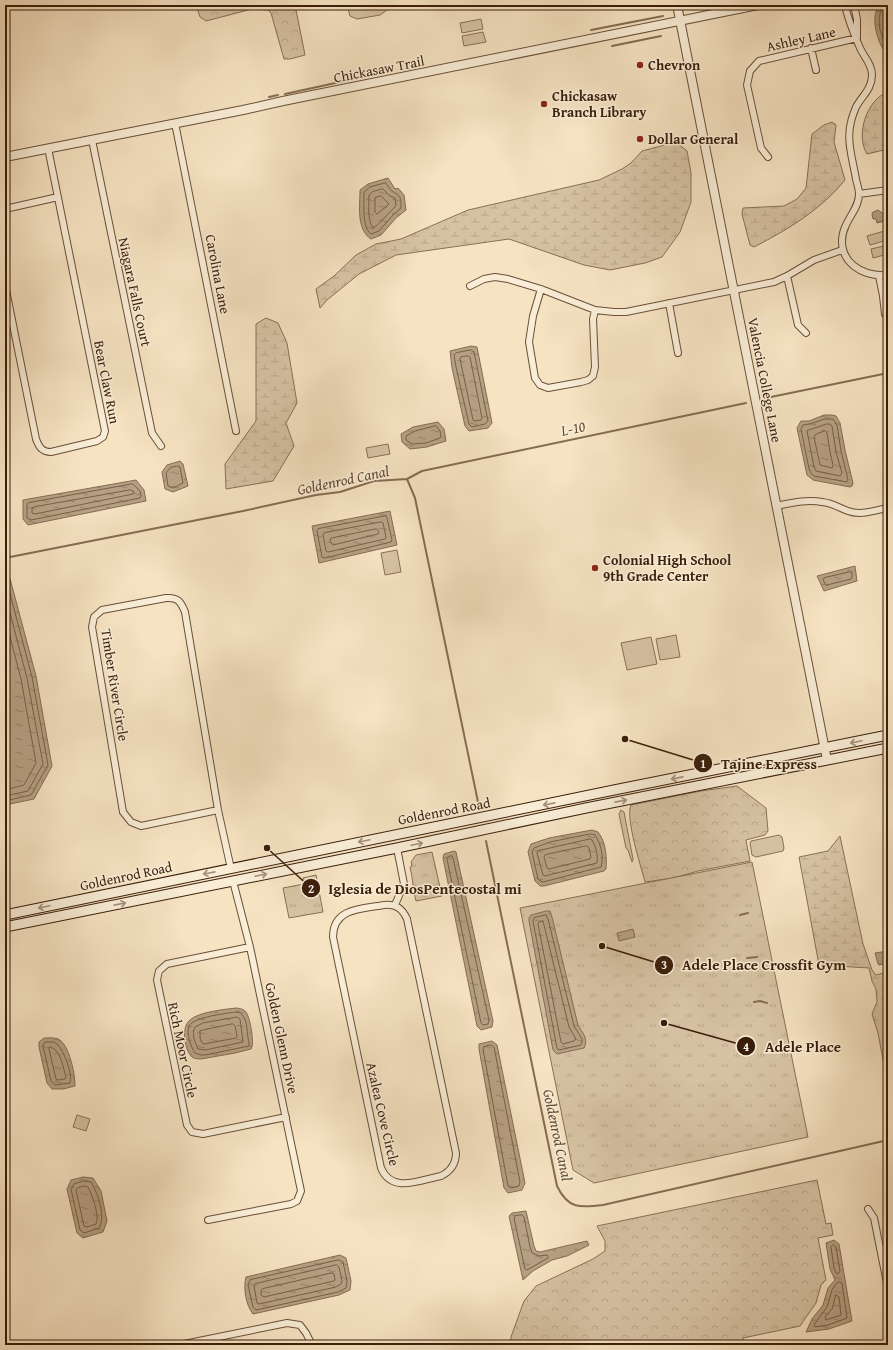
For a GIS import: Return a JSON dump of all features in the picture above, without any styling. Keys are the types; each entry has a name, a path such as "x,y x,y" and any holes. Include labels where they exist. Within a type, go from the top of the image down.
{"main road":[{"name":"Goldenrod Road","path":"5,915 888,735"},
{"name":"Goldenrod Road","path":"5,927 888,748"},
{"path":"603,805 603,801 614,790"},
{"path":"397,848 402,840 411,836 416,831"},
{"path":"379,851 393,835"}],"street":[{"name":"Valencia College Lane","path":"678,5 827,760"},
{"name":"Chickasaw Trail","path":"5,157 758,5"},
{"path":"845,5 848,21 857,38 860,49 870,65 872,81 868,91 855,111 850,131 851,148 859,194 854,213 846,225 842,236 842,250 849,261 856,268 872,275 888,275"},
{"path":"854,5 857,19 857,38"},
{"name":"Ashley Lane","path":"768,157 761,148 747,85 750,71 759,61 857,38"},
{"path":"811,48 816,70"},
{"name":"Carolina Lane","path":"175,123 236,431"},
{"name":"Niagara Falls Court","path":"92,140 152,433 161,446"},
{"name":"Bear Claw Run","path":"5,285 36,439 40,447 44,451 51,452 97,441 103,437 106,431 48,148"},
{"path":"859,194 888,190"},
{"path":"5,208 58,197"},
{"path":"470,286 484,279 495,277 508,279 541,289 595,310 626,312 774,282 814,260 842,250"},
{"path":"787,276 798,325 806,333"},
{"path":"879,276 883,296 884,314"},
{"path":"541,289 532,316 529,342 535,378 538,383 543,386 552,388 588,380 593,376 595,367 595,310"},
{"path":"669,303 678,353"},
{"path":"776,506 807,501 836,505 849,512 859,513 888,508"},
{"name":"Timber River Circle","path":"218,810 141,826 131,822 123,812 92,627 94,617 102,610 172,597 181,603 185,612 218,810 231,869"},
{"path":"395,905 404,884 397,848"},
{"name":"Golden Glenn Drive","path":"208,1220 291,1204 297,1201 301,1191 250,947 234,881"},
{"name":"Azalea Cove Circle","path":"384,905 395,905 405,915 409,926 456,1153 453,1166 447,1173 441,1176 398,1184 389,1180 380,1168 333,937 333,930 338,920 347,912 384,905"},
{"name":"Rich Moor Circle","path":"250,947 167,964 159,971 157,980 186,1125 192,1132 204,1134 286,1117"},
{"path":"868,1209 874,1218 888,1288"},
{"path":"179,1345 287,1323 300,1325 312,1345"}],"green space":[{"path":"196,5 295,5 305,55 284,59 271,13 268,10 252,9 206,21 200,17"},
{"path":"347,5 394,5 380,15 357,19 350,16"},
{"path":"481,19 483,29 462,33 460,23"},
{"path":"483,32 486,42 464,46 462,36"},
{"path":"888,92 888,149 867,154 862,137 865,118 874,102"},
{"path":"832,122 836,125 834,142 845,180 825,201 803,218 779,234 754,247 750,245 742,214 743,208 784,206 797,199 806,188 812,134 824,125"},
{"path":"677,143 687,151 691,173 691,202 680,232 662,257 645,263 610,270 584,265 509,239 396,255 359,274 327,300 320,308 316,289 334,276 356,255 376,244 401,239 468,210 599,180 631,163 642,151"},
{"path":"888,230 888,240 870,245 867,236"},
{"path":"888,245 888,254 873,258 871,249"},
{"path":"266,318 278,323 287,343 297,403 286,423 294,446 273,481 226,489 225,464 256,421 256,324"},
{"path":"388,444 390,454 368,458 366,448"},
{"path":"397,550 401,572 385,575 381,553"},
{"path":"676,635 680,657 660,660 656,639"},
{"path":"651,637 657,664 627,670 621,643"},
{"path":"737,786 766,808 768,831 765,835 746,840 750,861 698,871 673,878 645,882 630,820 631,805 701,791"},
{"path":"621,810 624,812 633,859 632,862 626,848 619,814"},
{"path":"779,835 782,837 784,848 783,851 756,857 752,855 751,841"},
{"path":"840,836 863,944 872,970 876,975 888,972 888,1086 878,1033 872,1014 877,1002 876,989 872,981 869,968 819,965 799,857 828,851"},
{"path":"432,852 442,896 416,901 410,867 412,866 411,862 416,855"},
{"path":"752,862 808,1137 594,1183 573,1170 520,908"},
{"path":"316,875 323,912 289,918 283,888 304,884 303,878"},
{"path":"77,1115 90,1119 86,1131 73,1127"},
{"path":"817,1180 826,1224 831,1223 833,1235 818,1238 826,1280 821,1285 816,1303 800,1326 743,1338 744,1345 510,1345 511,1337 524,1301 536,1286 593,1259 605,1251 605,1241 597,1226"}],"water":[{"path":"883,5 888,5 888,40 886,48 883,49 876,32 875,18 878,8"},
{"path":"388,178 395,189 398,188 404,195 406,210 396,218 381,235 371,239 366,235 361,223 360,190 368,184"},
{"path":"878,210 885,215 887,219 877,223 876,219 873,219 872,214"},
{"path":"471,346 477,347 492,423 488,428 469,431 465,426 452,368 450,351"},
{"path":"824,415 836,416 840,423 853,483 850,487 813,480 807,475 797,428 801,421 809,421"},
{"path":"438,422 444,429 446,441 427,447 410,449 402,442 401,434 413,427"},
{"path":"180,461 183,464 188,486 173,492 165,489 162,472 167,465"},
{"path":"136,480 144,490 146,501 28,525 23,519 23,500"},
{"path":"390,511 397,545 319,563 312,526"},
{"path":"5,560 36,676 52,766 34,799 5,805"},
{"path":"855,566 857,581 824,591 817,576"},
{"path":"592,830 598,832 603,840 606,855 606,869 604,871 544,886 540,886 535,881 528,852 531,844 549,838"},
{"path":"454,851 456,852 493,1021 492,1027 481,1030 477,1026 443,858 444,854"},
{"path":"550,911 552,917 578,1025 586,1042 584,1048 557,1054 553,1050 529,921 531,915"},
{"path":"633,929 635,937 619,941 617,933"},
{"path":"888,951 888,963 879,965 875,953"},
{"path":"237,1008 242,1009 248,1015 252,1030 251,1049 201,1059 195,1059 192,1057 185,1044 185,1028 187,1023 194,1017 205,1013"},
{"path":"44,1038 56,1038 64,1044 71,1062 75,1086 63,1089 52,1089 47,1083 39,1047 39,1042"},
{"path":"492,1041 497,1045 525,1183 522,1190 508,1193 504,1188 479,1049 479,1044"},
{"path":"83,1177 93,1178 101,1191 107,1221 103,1232 83,1238 77,1233 67,1189 71,1180"},
{"path":"526,1211 536,1251 540,1252 587,1241 589,1245 567,1256 552,1260 533,1271 523,1280 509,1216 512,1213"},
{"path":"834,1240 839,1244 852,1321 829,1329 806,1332 812,1319 823,1305 828,1288 835,1280 830,1269 826,1243"},
{"path":"340,1255 346,1258 351,1281 350,1290 339,1295 253,1314 247,1302 245,1292 246,1277"}],"waterway":[{"path":"591,30 663,16"},
{"path":"612,46 661,36"},
{"path":"285,94 372,75"},
{"path":"269,97 278,95"},
{"name":"L-10","path":"766,398 888,373"},
{"name":"Goldenrod Canal","path":"5,558 316,495 340,492 374,481 407,479 422,471 746,403"},
{"name":"Goldenrod Canal","path":"407,479 415,498 478,802"},
{"name":"Goldenrod Canal","path":"486,841 557,1186 561,1194 570,1203 588,1207 603,1205 888,1140"},
{"path":"740,915 748,913"},
{"path":"747,958 757,957"},
{"path":"754,1002 760,1001 767,1003"}],"place":[{"name":"Chevron","path":"640,65"},
{"name":"Chickasaw Branch Library","path":"544,104"},
{"name":"Dollar General","path":"640,139"},
{"name":"Colonial High School 9th Grade Center","path":"595,568"},
{"name":"Tajine Express","path":"625,739"},
{"name":"Iglesia de DiosPentecostal mi","path":"267,848"},
{"name":"Adele Place Crossfit Gym","path":"602,946"},
{"name":"Adele Place","path":"664,1023"}]}
